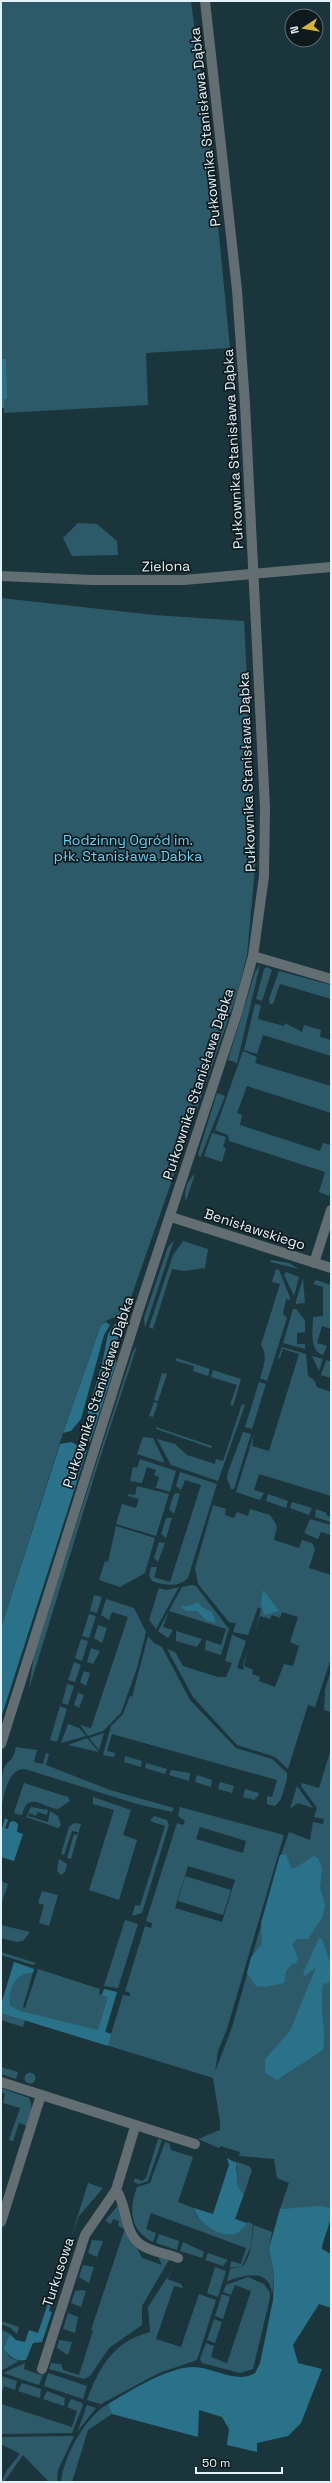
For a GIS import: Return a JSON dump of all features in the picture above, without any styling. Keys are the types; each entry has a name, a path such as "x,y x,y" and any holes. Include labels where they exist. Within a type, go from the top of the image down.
{"street":[{"name":"Pułkownika Stanisława Dąbka","path":"1,1744 222,1059 253,956 262,891 266,850 255,574 237,290 205,1"},
{"name":"Zielona","path":"1,576 159,580 217,578 331,567"},
{"path":"253,956 331,979"},
{"path":"314,1263 331,1210"},
{"name":"Benisławskiego","path":"171,1217 331,1268"},
{"path":"1,2082 135,2127 195,2144"},
{"path":"1,2222 41,2095"},
{"name":"Turkusowa","path":"42,2369 85,2235 116,2190 135,2127"},
{"path":"116,2190 128,2226 136,2240 147,2248 178,2258"}],"green space":[{"path":"1,1 191,1 212,164 230,348 146,353 148,405 4,413 4,399 6,399 5,359 1,359"},
{"path":"78,523 97,524 117,541 118,555 72,556 63,538"},
{"name":"Rodzinny Ogród im. płk. Stanisława Dabka","path":"1,598 154,615 244,621 256,857 247,955 237,994 127,1309 126,1306 101,1325 63,1433 1,1628"},
{"path":"260,965 237,1063 228,1060 255,972"},
{"path":"267,967 272,970 262,1001 256,999 264,969"},
{"path":"279,971 331,985 331,999 280,984 273,1004 270,1004 269,999"},
{"path":"255,1004 261,1005 258,1019 284,1026 285,1023 302,1032 304,1025 321,1030 320,1037 331,1040 331,1056 263,1035 257,1054 244,1050"},
{"path":"243,1051 257,1057 255,1063 331,1086 331,1113 247,1086 237,1113 242,1115 240,1125 320,1151 323,1143 331,1145 331,1190 329,1196 319,1192 325,1172 229,1141 228,1135 215,1130"},
{"path":"217,1093 225,1096 200,1158 198,1154"},
{"path":"212,1133 226,1137 223,1147 226,1148 222,1162 204,1156"},
{"path":"195,1174 186,1201 186,1186"},
{"path":"174,1240 145,1328 144,1318 168,1247"},
{"path":"183,1241 208,1249 205,1268 184,1271 172,1269 153,1329 149,1327 173,1255"},
{"path":"271,1260 289,1263 299,1269 270,1262"},
{"path":"276,1269 279,1270 291,1300 286,1299 283,1314 287,1318 267,1381 260,1378 265,1357 261,1345 280,1284 272,1282"},
{"path":"286,1272 299,1277 294,1296 284,1275"},
{"path":"303,1278 305,1303 296,1304 296,1301"},
{"path":"316,1280 331,1285 331,1329 322,1326 317,1343 327,1346 323,1355 316,1349 312,1333 313,1317 323,1316 323,1287 313,1284"},
{"path":"293,1309 296,1309 305,1320 305,1332 297,1333 297,1344 305,1344 305,1349 283,1343"},
{"path":"137,1346 99,1461 29,1689 34,1654 133,1351"},
{"path":"282,1347 306,1354 308,1376 314,1380 317,1387 331,1392 331,1496 259,1474 254,1490 264,1493 260,1500 236,1492 254,1434 252,1446 269,1451 299,1354 283,1349 280,1358 278,1358"},
{"path":"312,1356 323,1359 319,1371"},
{"path":"176,1358 210,1369 208,1376 193,1371 194,1366 176,1361"},
{"path":"326,1360 331,1362 331,1378 321,1375"},
{"path":"213,1370 241,1379 233,1406 230,1405 237,1385 211,1377"},
{"path":"162,1373 167,1374 158,1401 154,1400"},
{"path":"259,1382 266,1384 252,1429 245,1427"},
{"path":"154,1402 158,1403 153,1417 149,1416"},
{"path":"242,1404 245,1405 218,1481 171,1465 157,1439 175,1444 187,1455 215,1464 216,1459 223,1461"},
{"path":"156,1427 212,1446 211,1448 156,1429"},
{"path":"243,1432 251,1434 234,1489 231,1489 227,1478 228,1472"},
{"path":"143,1437 153,1438 165,1463 137,1454"},
{"path":"140,1459 176,1471 170,1492 153,1487 156,1487 159,1477 154,1475 156,1470 147,1467 142,1483 130,1481 133,1467 137,1468"},
{"path":"180,1472 217,1484 188,1578 180,1583 171,1585 161,1584 152,1581 149,1575 151,1567 157,1567 154,1577 170,1582 201,1485 185,1480 181,1490 176,1486"},
{"path":"137,1486 169,1494 156,1536 116,1524 122,1504 136,1508 139,1499 128,1496 128,1494 135,1495"},
{"path":"174,1494 180,1494 174,1514 169,1509"},
{"path":"268,1494 288,1501 286,1508 266,1501"},
{"path":"292,1502 312,1508 309,1515 290,1508"},
{"path":"213,1505 226,1509 225,1515 234,1518 237,1512 248,1516 250,1509 270,1515 277,1526 274,1540 299,1548 302,1540 312,1543 315,1549 309,1568 331,1575 331,1658 315,1707 308,1705 288,1769 275,1757 237,1745 193,1697 167,1649 175,1652 183,1666 218,1677 226,1677 232,1663 225,1661 232,1635 246,1641 237,1668 244,1670 243,1665 248,1650 244,1666 253,1670 252,1674 260,1677 259,1681 275,1687 284,1664 293,1666 299,1646 290,1642 298,1617 282,1612 280,1618 272,1615 270,1619 260,1616 255,1632 261,1609 258,1607 248,1635 233,1632 236,1623 229,1622 198,1584 195,1568"},
{"path":"316,1509 327,1513 326,1515 331,1517 331,1522 315,1517"},
{"path":"166,1518 172,1518 166,1538 161,1534"},
{"path":"310,1519 331,1525 331,1535 321,1532 318,1539 304,1533"},
{"path":"116,1526 155,1538 145,1573 120,1587 99,1580 105,1561 108,1562"},
{"path":"159,1542 165,1543 158,1562 154,1558"},
{"path":"192,1585 196,1586 229,1629 221,1655 205,1650 206,1640 221,1645 226,1629 169,1611 163,1627 173,1630 168,1638 158,1631 182,1587"},
{"path":"179,1587 156,1629 149,1620 159,1588 166,1590"},
{"path":"94,1595 102,1597 97,1613 90,1611"},
{"path":"106,1599 134,1608 146,1632 137,1668 121,1713 103,1731 88,1736 80,1725 91,1728 128,1617 112,1612 109,1620 101,1615"},
{"path":"89,1614 96,1616 89,1638 82,1636"},
{"path":"98,1625 107,1628 102,1643 94,1638"},
{"path":"176,1631 202,1639 197,1647 176,1641"},
{"path":"148,1636 154,1643 162,1647 190,1700 236,1748 272,1759 287,1773 287,1779 281,1799 275,1806 267,1804 267,1796 272,1797 277,1780 112,1734 107,1751 115,1753 114,1757 103,1755 111,1726 123,1714 130,1696 132,1697"},
{"path":"81,1639 88,1641 82,1661 75,1658"},
{"path":"91,1648 100,1651 93,1664 87,1662"},
{"path":"74,1662 81,1665 75,1682 68,1680"},
{"path":"84,1671 90,1673 86,1686 80,1682"},
{"path":"331,1671 331,1712 324,1710 325,1689"},
{"path":"67,1684 74,1686 68,1705 62,1703"},
{"path":"78,1693 84,1695 79,1708 74,1705"},
{"path":"60,1706 67,1709 57,1742 50,1740"},
{"path":"68,1724 79,1728 86,1736 61,1743"},
{"path":"104,1733 99,1750 89,1738"},
{"path":"87,1738 99,1752 68,1745"},
{"path":"16,1747 37,1750 34,1762 43,1764 46,1753 49,1754 46,1765 110,1790 174,1808 172,1812 137,1804 25,1769 14,1773 8,1783 1,1808 3,1770 13,1757"},
{"path":"331,1749 331,2208 280,2209 289,2183 277,2178 274,2159 239,2156 240,2152 220,2146 219,2148 198,2139 220,2130 213,2078 25,2020 23,2027 1,2020 1,2005 14,1962 34,1969 23,2007 25,2008 38,1969 100,1989 99,1994 102,1995 104,1989 117,1992 105,2032 111,2034 123,1995 130,1996 130,1993 125,1991 145,1926 151,1928 152,1923 146,1921 177,1823 183,1825 185,1821 178,1816 180,1807 284,1835 227,2029 218,2051 215,2072 232,2027 280,1858 289,1832 310,1840 313,1822 323,1824 324,1819 314,1817 317,1808 301,1786 302,1783 319,1788","holes":["200,1827 246,1841 243,1853 196,1839","188,1866 235,1880 222,1922 175,1908"]},
{"path":"125,1756 142,1761 141,1767 124,1762"},
{"path":"146,1763 167,1769 165,1774 145,1768"},
{"path":"171,1770 190,1773 189,1781 169,1775"},
{"path":"197,1775 212,1780 211,1787 195,1782"},
{"path":"220,1782 234,1786 232,1793 218,1789"},
{"path":"24,1783 68,1797 70,1801 58,1809 37,1802 32,1802 28,1803 22,1815 16,1814 14,1812"},
{"path":"297,1786 313,1808 298,1803 290,1809"},
{"path":"245,1789 259,1793 258,1797 256,1797 255,1800 243,1797"},
{"path":"93,1797 131,1810 123,1835 137,1840 119,1900 89,1890 114,1810 93,1804"},
{"path":"31,1807 48,1810 47,1815 38,1812 36,1816 29,1813 28,1816 48,1822 50,1811 58,1816 61,1825 58,1828 26,1817"},
{"path":"154,1816 167,1820 169,1825 142,1913 132,1916 135,1905 140,1906 165,1826 150,1821"},
{"path":"74,1823 81,1824 71,1859 67,1858 74,1834 77,1835 78,1832 72,1831 64,1855 61,1854 69,1827"},
{"path":"59,1859 67,1864 65,1872 61,1875 57,1871"},
{"path":"185,1876 231,1890 223,1915 178,1901"},
{"path":"1,1881 8,1884 1,1905"},
{"path":"42,1891 58,1895 49,1926 39,1923 44,1905 38,1903"},
{"path":"125,1920 138,1924 118,1988 104,1986"},
{"path":"1,1925 30,1932 23,1941 17,1942 1,1938"},
{"path":"1,1952 36,1963 33,1965 1,1955"},
{"path":"1,2067 18,2072 16,2079 1,2074"},
{"path":"28,2073 32,2073 34,2074 34,2082 28,2083 25,2080 25,2076"},
{"path":"1,2088 29,2098 31,2105 31,2112 27,2126 19,2123 13,2141 9,2140 20,2108 3,2103 5,2094 1,2092"},
{"path":"158,2139 162,2140 148,2181 139,2184 134,2182 135,2178 142,2181 146,2178"},
{"path":"165,2142 169,2143 171,2150 193,2157 178,2202 194,2208 200,2219 210,2226 236,2233 248,2222 253,2224 251,2246 242,2266 230,2268 231,2261 241,2264 246,2248 151,2213 146,2229 156,2233 153,2242 145,2237 135,2225 132,2211 134,2195 137,2187 150,2183"},
{"path":"234,2161 249,2166 252,2170 244,2194 238,2189 237,2167"},
{"path":"88,2183 103,2188 79,2216 71,2238"},
{"path":"119,2204 126,2229 118,2226 119,2221 113,2219 111,2224 105,2221"},
{"path":"254,2225 272,2232 269,2248 274,2275 272,2295 267,2280 256,2275 249,2275 227,2281 230,2269 243,2266 249,2256"},
{"path":"124,2231 136,2246 142,2258 162,2265 158,2256 169,2260 142,2306 142,2325 109,2348 90,2376 84,2379 49,2369 51,2363 61,2364 63,2370 79,2375 93,2331 91,2330"},
{"path":"159,2234 179,2241 177,2250 156,2243"},
{"path":"92,2240 103,2241 97,2257 88,2253"},
{"path":"183,2242 204,2252 202,2258 180,2251"},
{"path":"208,2253 228,2260 223,2266 205,2260"},
{"path":"176,2264 167,2279 181,2284 183,2288 174,2286 156,2339 181,2347 199,2294 216,2300 197,2360 159,2373 101,2404 87,2400 103,2366 117,2349 137,2336 150,2332 148,2307"},
{"path":"83,2265 94,2267 89,2283 79,2277"},
{"path":"215,2267 226,2271 218,2297 207,2293"},
{"path":"248,2277 264,2284 270,2293 253,2369 240,2373 202,2363 200,2359 206,2343 214,2346 211,2357 227,2363 251,2291 235,2285 231,2295 223,2292 226,2285"},
{"path":"75,2291 86,2291 81,2307 71,2303"},
{"path":"222,2294 230,2297 223,2319 215,2316"},
{"path":"68,2313 78,2317 75,2333 63,2329"},
{"path":"214,2319 222,2322 215,2343 207,2340"},
{"path":"1,2321 19,2327 17,2334 9,2327 1,2324"},
{"path":"1,2329 10,2334 3,2349 11,2358 19,2361 1,2371"},
{"path":"59,2340 72,2342 68,2355 57,2348"},
{"path":"25,2363 24,2369 41,2375 44,2372 39,2385 3,2373"},
{"path":"48,2373 87,2386 83,2399 44,2386"},
{"path":"1,2376 17,2381 15,2390 4,2386 1,2395"},
{"path":"22,2383 41,2389 40,2398 18,2391"},
{"path":"47,2391 65,2398 64,2406 43,2399"},
{"path":"71,2399 82,2403 83,2405 72,2433 1,2434 1,2404 72,2427 77,2411 67,2407"},
{"path":"108,2404 112,2414 88,2430 72,2482 61,2482 66,2461 77,2438 92,2418"},
{"path":"87,2405 96,2408 77,2432 78,2430"},
{"path":"74,2436 58,2470 57,2482 49,2482 23,2455 4,2482 1,2482 7,2470 20,2454 3,2445 1,2447 1,2437"}],"shaded area":[{"path":"1,359 6,359 7,399 4,399 4,408 1,408"},
{"path":"126,1306 126,1312 108,1320 125,1308"},
{"path":"106,1322 110,1325 104,1335 81,1419 71,1431 63,1433 101,1325"},
{"path":"119,1323 121,1328 116,1345 116,1363 90,1442 80,1440 80,1438 87,1431 88,1411 102,1364 108,1334 115,1324"},
{"path":"71,1442 87,1450 1,1718 1,1628 60,1444"},
{"path":"263,1590 279,1611 264,1615 261,1603"},
{"path":"198,1602 203,1608 212,1612 216,1623 207,1621 197,1611 186,1611 180,1606 188,1606"},
{"path":"5,1818 8,1820 5,1828 8,1829 10,1822 14,1821 18,1824 17,1832 23,1834 14,1861 1,1857 1,1832"},
{"path":"286,1854 291,1868 295,1868 314,1856 318,1858 322,1868 320,1888 325,1904 323,1916 308,1939 297,1939 292,1944 298,1958 296,1963 292,1964 286,1971 284,1983 265,1987 256,1986 247,1973 251,1957 262,1944 261,1923 280,1855"},
{"path":"319,1938 322,1939 331,1965 331,1979 327,1984 324,1983 321,1991 323,1991 323,2050 277,2080 265,2073 265,2059 290,2031 316,1967 305,1976 303,1973"},
{"path":"14,1962 34,1969 33,1973 21,1976 17,1979 11,1989 9,2000 10,2006 20,2011 98,2030 108,1997 102,1995 104,1989 117,1992 105,2032 111,2034 108,2046 1,2013 1,2005"},
{"path":"227,2158 236,2163 238,2188 244,2194 235,2219 247,2223 239,2232 229,2235 210,2228 200,2219 194,2208 213,2214 229,2165"},
{"path":"320,2206 331,2208 331,2218 322,2249 331,2254 331,2308 319,2304 293,2345 298,2363 322,2369 301,2423 288,2436 257,2443 257,2452 227,2445 229,2429 222,2417 199,2410 198,2437 112,2414 108,2404 148,2381 171,2371 182,2368 199,2367 240,2377 255,2373 260,2363 273,2300 274,2275 269,2248 280,2209"},
{"path":"68,2244 49,2311 52,2312 42,2342 33,2343 26,2360 16,2360 3,2349 10,2334 16,2340 25,2342 29,2330 38,2333"}]}
